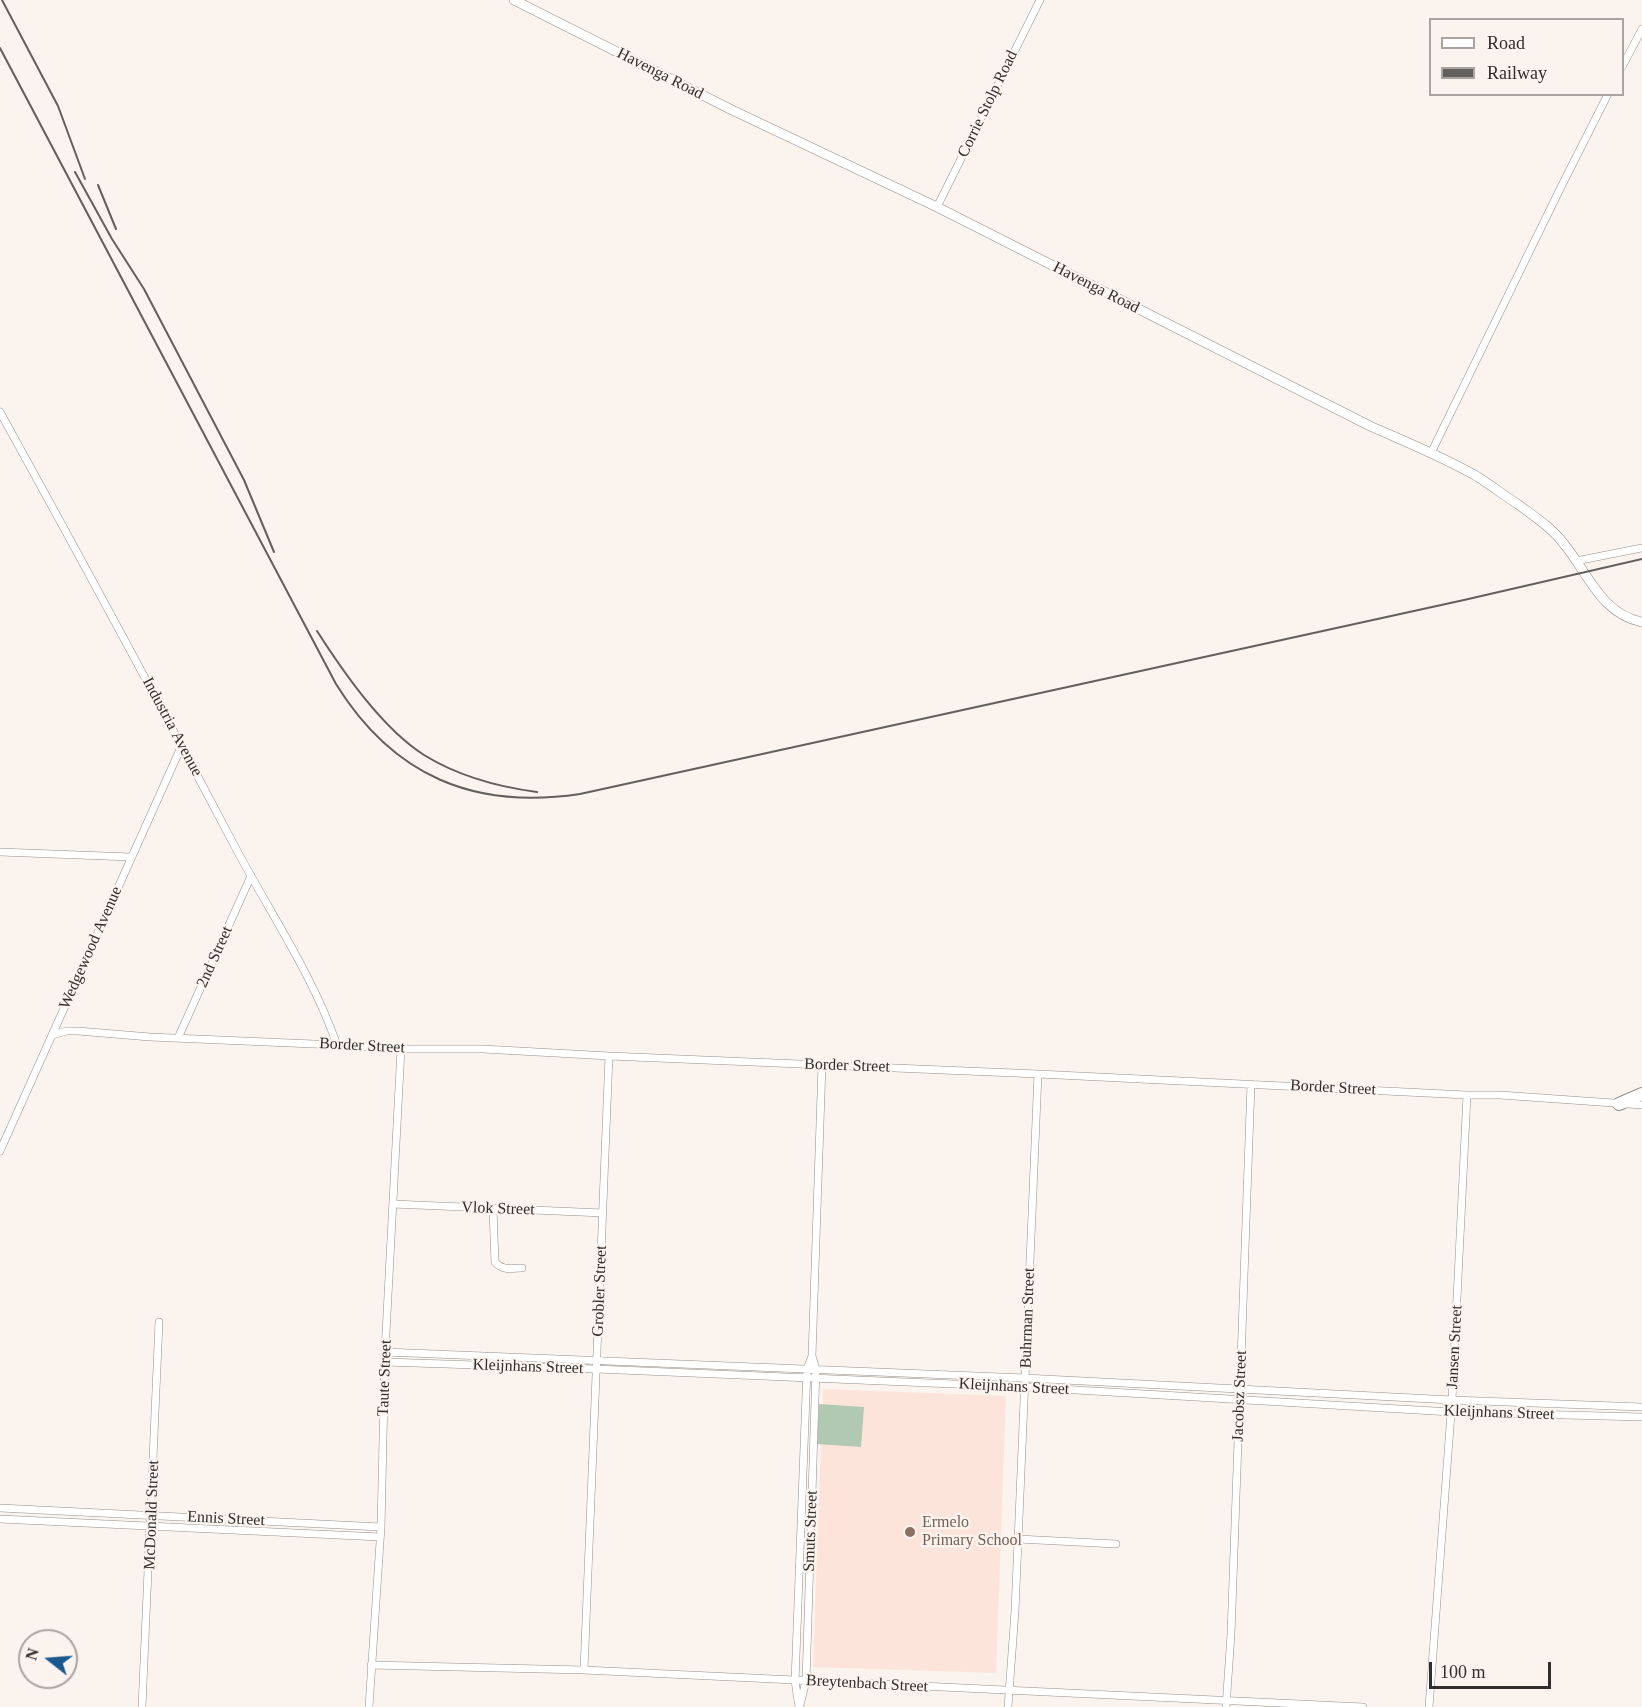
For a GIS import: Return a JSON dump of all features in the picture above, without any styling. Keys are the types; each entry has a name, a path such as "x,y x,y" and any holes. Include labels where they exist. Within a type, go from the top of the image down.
{"highway":[{"path":"1619,1104 1642,1094"}],"street":[{"name":"Havenga Road","path":"514,0 732,110 937,207 1370,426 1431,453 1477,477 1537,517 1564,543 1594,588 1611,608 1627,618 1642,622"},
{"name":"Corrie Stolp Road","path":"937,207 1040,0"},
{"path":"1624,65 1642,29"},
{"path":"1431,453 1607,96"},
{"name":"Industria Avenue","path":"0,412 87,569 251,876 299,960 337,1045"},
{"path":"1576,561 1642,548"},
{"name":"Wedgewood Avenue","path":"0,1151 182,745"},
{"path":"0,852 130,857"},
{"name":"2nd Street","path":"178,1038 251,876"},
{"name":"Border Street","path":"52,1035 78,1031 150,1037 401,1049 483,1048 609,1056 1500,1095 1642,1105"},
{"name":"Taute Street","path":"369,1707 381,1527 385,1352 401,1049"},
{"name":"Grobler Street","path":"584,1670 609,1056"},
{"name":"Smuts Street","path":"799,1707 795,1681 807,1370 812,1356 822,1065"},
{"name":"Buhrman Street","path":"1008,1707 1018,1539 1038,1074"},
{"name":"Jacobsz Street","path":"1226,1704 1231,1634 1251,1084"},
{"name":"Jansen Street","path":"1429,1707 1452,1400 1467,1095"},
{"name":"Vlok Street","path":"393,1204 603,1213"},
{"path":"493,1209 495,1262 504,1269 522,1268"},
{"name":"McDonald Street","path":"142,1707 159,1322"},
{"name":"Kleijnhans Street","path":"385,1352 816,1379 1025,1387 1451,1412 1642,1417"},
{"name":"Smuts Street","path":"799,1707 806,1681 816,1379 812,1356"},
{"name":"Kleijnhans Street","path":"385,1362 816,1369 1642,1407"},
{"name":"Ennis Street","path":"0,1508 381,1527"},
{"name":"Ennis Street","path":"0,1519 380,1537"},
{"path":"1018,1539 1116,1544"},
{"name":"Breytenbach Street","path":"371,1665 584,1670 1226,1704 1363,1707"}],"shaded area":[{"name":"Ermelo Primary School","path":"823,1389 1006,1396 996,1673 813,1667"}],"green space":[{"path":"819,1404 864,1407 861,1447 817,1444"}],"railway":[{"path":"2,0 58,106 85,179"},
{"path":"0,48 336,684 359,716 383,742 410,763 440,780 471,790 505,796 541,798 580,794 1642,559"},
{"path":"75,172 112,239 144,289 244,480 274,552"},
{"path":"98,185 116,229"},
{"path":"317,631 365,699 408,744 424,755 465,775 494,784 537,792"}],"place":[{"name":"Ermelo Primary School","path":"910,1532"}]}
